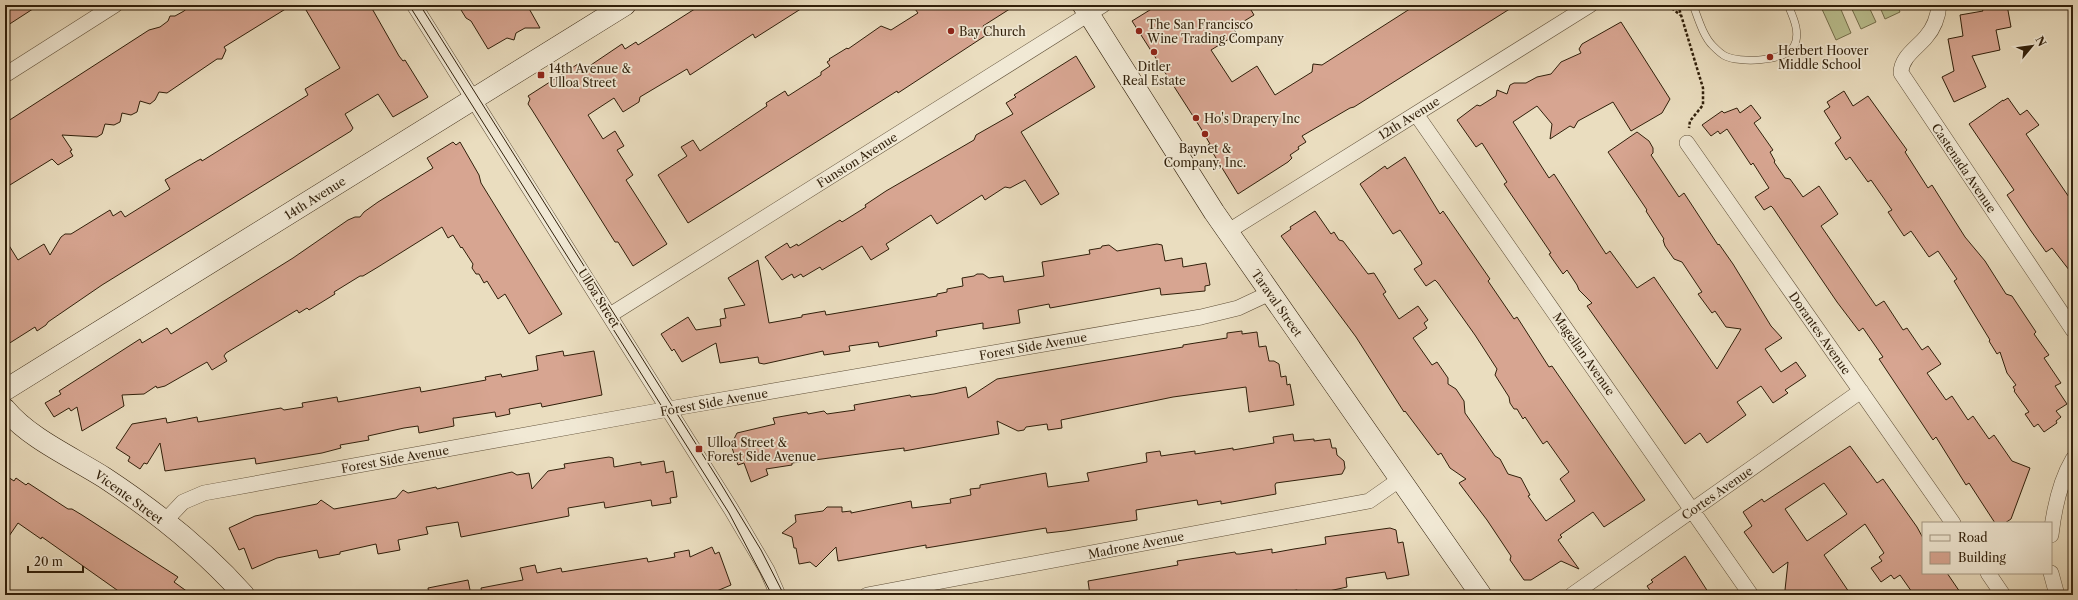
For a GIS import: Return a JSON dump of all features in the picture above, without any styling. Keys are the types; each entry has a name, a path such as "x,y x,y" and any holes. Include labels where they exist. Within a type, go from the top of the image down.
{"street":[{"path":"5,75 115,5"},
{"name":"Ulloa Street","path":"414,5 749,537 778,595"},
{"name":"14th Avenue","path":"5,390 625,5"},
{"name":"12th Avenue","path":"1227,232 1590,5"},
{"name":"Castenada Avenue","path":"1939,5 1938,17 1926,36 1901,65 1901,73 2073,330"},
{"name":"Taraval Street","path":"1092,8 1227,232 1399,480 1481,595"},
{"name":"Funston Avenue","path":"610,315 1092,8"},
{"name":"Magellan Avenue","path":"1416,114 1752,595"},
{"name":"Dorantes Avenue","path":"1687,143 1952,522"},
{"name":"Forest Side Avenue","path":"164,522 183,502 204,493 669,409 1201,317 1238,308 1270,293"},
{"name":"Cortes Avenue","path":"1572,595 1862,392"},
{"name":"Vicente Street","path":"5,409 27,431 107,480 164,522 207,557 244,595"},
{"path":"2052,526 2061,489 2073,459"},
{"name":"Madrone Avenue","path":"867,595 1369,501 1399,480"},
{"path":"1989,574 2003,595"},
{"path":"2051,574 2056,595"}],"lane":[{"path":"1693,5 1702,29 1712,46 1724,56 1759,60 1780,56 1788,52 1794,46 1797,35 1796,24 1788,5"}],"path":[{"path":"1668,5 1682,16"},
{"path":"1678,5 1703,88 1703,106 1690,121"}],"green space":[{"path":"1824,5 1839,5 1851,33 1836,40 1821,7"},
{"path":"1850,5 1868,5 1876,22 1861,29"},
{"path":"1879,5 1897,5 1900,12 1885,19"}],"building":[{"path":"5,5 39,5 5,27"},
{"path":"191,5 292,5 224,47 226,50 222,59 217,59 167,93 159,92 155,100 150,104 140,101 137,112 131,115 122,113 120,122 114,125 105,124 102,134 97,137 62,135 72,150 70,151 73,156 58,165 52,159 5,188 5,123 149,30 160,27 168,21 170,16 175,16"},
{"path":"315,5 370,5 399,56 403,61 405,60 428,97 393,117 378,94 345,114 353,128 351,131 102,285 37,331 35,327 5,346 5,239 18,260 44,244 50,255 61,237 65,234 71,234 110,210 113,216 121,211 125,217 170,189 165,180 197,161 201,159 202,161 308,95 305,89 340,68 306,10"},
{"path":"458,5 527,5 540,28 525,28 516,33 514,40 507,38 488,49 471,21 466,18"},
{"path":"701,5 807,5 755,38 753,34 690,75 687,69 640,97 639,102 623,112 614,98 588,115 603,139 615,131 624,146 617,150 633,175 626,180 667,244 633,266 618,242 615,242 528,104 530,99 528,96 578,64 582,71 622,44 625,49 636,42 638,45"},
{"path":"912,5 1016,5 983,26 988,34 898,93 897,91 688,223 658,175 687,156 681,147 693,140 700,151 767,106 766,103 785,91 788,96 821,75 821,72 830,66 827,62 830,60 829,59 847,48 848,49 881,26 891,30 918,13"},
{"path":"1158,5 1248,5 1254,15 1233,28 1237,34 1211,50 1232,82 1257,66 1275,95 1312,72 1313,64 1322,65 1416,5 1516,5 1354,107 1302,136 1306,142 1290,155 1292,158 1288,162 1238,194 1208,145 1210,144 1200,127 1132,21"},
{"path":"1980,5 2007,5 2011,27 1996,30 2000,50 1972,56 1986,87 1954,102 1942,77 1954,71 1948,39 1963,36 1960,15 1983,11"},
{"path":"1621,22 1670,99 1662,113 1631,131 1613,102 1578,121 1574,128 1570,126 1550,139 1552,124 1537,106 1513,122 1549,178 1554,174 1606,254 1610,251 1637,288 1654,277 1717,369 1741,329 1726,327 1715,311 1712,313 1698,294 1702,292 1682,262 1674,259 1665,246 1664,239 1646,211 1647,210 1608,152 1637,132 1649,141 1653,148 1653,153 1651,155 1679,197 1684,193 1718,245 1719,244 1733,264 1771,326 1782,338 1765,349 1781,372 1796,362 1806,376 1785,390 1788,393 1773,403 1761,386 1737,402 1746,415 1707,443 1700,433 1685,444 1587,306 1592,303 1579,290 1567,270 1563,274 1549,254 1551,253 1504,184 1507,182 1482,143 1476,147 1457,120 1477,105 1480,106 1496,96 1497,90 1507,94 1510,85 1514,83 1526,83 1537,77 1551,74 1561,62 1581,53 1579,49 1582,44"},
{"path":"1076,56 1095,87 1021,132 1059,194 1041,205 1025,180 1010,188 1005,187 985,200 982,195 937,224 931,215 886,244 889,249 871,260 862,246 822,270 820,267 803,277 801,274 794,278 792,274 782,280 765,257 787,243 790,248 797,244 798,246 840,220 842,222 866,207 865,205 886,191 974,140 976,135 1013,114 1006,103 1016,97 1014,95"},
{"path":"1844,91 1853,106 1868,96 1907,150 1905,152 1928,188 1932,185 1965,237 1985,261 2006,294 2012,296 2036,332 2034,334 2049,355 2044,358 2061,383 2055,386 2067,404 2056,411 2061,417 2056,421 2057,423 2044,432 2038,424 2034,427 2025,414 2029,412 2014,391 2015,390 2013,387 2016,385 2007,373 2000,352 1997,354 1989,341 1990,340 1954,281 1957,279 1938,251 1929,257 1911,231 1904,236 1888,212 1892,210 1871,180 1868,182 1850,157 1846,160 1835,143 1841,138 1824,111 1830,107 1827,102"},
{"path":"2008,98 2020,115 2027,110 2039,125 2026,134 2073,203 2073,275 2052,248 2046,252 2031,231 2007,195 2014,190 1969,124"},
{"path":"1751,105 1761,118 1754,123 1773,150 1770,152 1775,161 1774,162 1785,178 1790,179 1803,197 1819,186 1838,214 1821,226 1876,306 1884,301 1903,330 1907,328 1922,350 1928,346 1941,364 1927,373 1946,400 1952,396 1968,420 1973,416 1989,439 1994,435 2012,461 2030,468 2011,519 2006,522 1994,522 1969,483 1966,485 1936,437 1933,440 1879,359 1883,357 1863,328 1859,331 1837,302 1773,208 1771,206 1764,210 1755,197 1769,188 1753,163 1751,165 1727,129 1720,134 1718,131 1711,136 1702,125 1722,111 1724,113 1737,108 1740,113"},
{"path":"453,142 456,145 460,142 479,175 481,183 562,314 529,334 505,294 498,299 487,281 484,283 479,274 476,274 472,268 473,264 453,235 448,238 442,227 378,267 334,292 335,294 309,310 307,308 299,313 297,310 226,353 224,356 227,361 212,370 207,362 165,386 157,388 156,386 144,394 122,395 124,406 82,431 77,407 71,411 69,408 54,417 45,403 61,394 59,391 140,339 142,343 167,328 171,334 293,258 348,220 355,217 360,217 364,212 378,202 433,168 427,158"},
{"path":"1405,157 1440,214 1443,211 1490,279 1488,281 1514,319 1517,317 1549,367 1552,366 1645,500 1604,527 1593,512 1560,535 1562,537 1558,540 1579,569 1561,561 1531,580 1524,580 1510,560 1511,556 1487,520 1459,483 1466,479 1450,468 1441,453 1438,455 1405,411 1404,412 1356,337 1281,236 1291,229 1290,227 1315,211 1331,234 1334,232 1339,240 1343,241 1368,274 1374,273 1386,292 1383,294 1399,319 1418,306 1428,320 1424,323 1427,328 1413,338 1432,365 1437,362 1448,378 1448,384 1456,389 1464,401 1465,413 1495,456 1500,459 1508,474 1521,478 1530,495 1528,496 1546,521 1575,501 1560,479 1569,472 1547,441 1543,444 1525,417 1523,419 1517,409 1514,409 1510,403 1509,397 1495,375 1497,369 1475,335 1435,280 1426,286 1414,269 1422,264 1421,261 1400,230 1393,234 1360,184 1385,166 1387,169"},
{"path":"1157,244 1162,245 1165,261 1182,258 1183,267 1206,263 1210,285 1205,286 1205,291 1161,295 1160,288 1050,308 1049,304 1018,310 1020,323 983,329 983,323 936,331 937,336 879,347 878,342 849,346 850,351 824,355 823,351 764,364 759,363 758,357 720,363 716,343 682,362 674,349 672,351 661,334 688,317 696,330 721,326 720,319 726,318 724,309 745,305 728,278 758,260 769,323 825,311 826,315 937,296 937,294 947,292 947,289 963,286 962,278 977,274 983,274 989,278 1003,276 1004,282 1044,276 1042,262 1090,254 1089,250 1101,248 1102,246 1109,245 1117,251"},
{"path":"1242,331 1242,334 1257,332 1259,347 1266,346 1269,361 1274,361 1279,364 1281,377 1286,376 1287,385 1290,384 1294,405 1249,412 1246,387 1173,397 1061,420 1062,428 1048,430 1047,424 1026,427 1024,430 1018,431 997,421 999,434 904,451 904,448 792,463 792,465 766,469 768,475 751,482 744,463 738,465 731,445 737,433 775,424 773,418 807,412 808,414 824,411 827,414 855,410 854,405 910,395 911,397 934,394 966,387 968,398 997,379 1183,347 1183,345 1227,338 1227,333"},
{"path":"563,351 564,356 594,351 602,395 542,407 541,403 509,409 510,414 496,417 495,412 453,418 454,426 419,433 418,426 404,428 368,436 369,440 340,445 341,448 322,453 256,464 255,458 165,471 160,443 147,464 144,463 140,469 128,461 130,457 116,448 132,424 166,418 167,423 197,417 198,422 281,408 284,410 303,407 302,403 337,397 338,402 420,387 421,392 486,380 485,377 501,374 502,377 538,370 536,356"},
{"path":"1293,434 1294,441 1330,439 1332,448 1336,448 1337,455 1344,461 1345,468 1342,474 1276,483 1276,494 1221,504 1221,501 1198,505 1197,500 1136,510 1137,520 1065,531 1047,533 1046,528 926,548 926,545 838,561 836,547 816,567 810,562 799,564 792,537 782,533 796,522 795,515 823,511 827,507 842,507 842,512 851,511 851,513 911,501 912,508 951,503 950,499 971,495 970,489 980,488 980,485 1046,473 1048,487 1089,481 1087,473 1147,462 1146,453 1160,451 1161,456 1195,451 1195,454 1233,448 1233,450 1274,443 1273,437"},
{"path":"1850,446 1877,483 1883,479 1917,527 1922,536 1922,574 1948,574 1962,595 1914,595 1900,575 1894,579 1891,575 1881,582 1871,568 1882,561 1879,557 1884,553 1865,524 1824,555 1851,595 1789,595 1785,590 1788,562 1773,573 1744,532 1752,526 1743,512 1762,499 1764,502","holes":["1824,483 1847,514 1807,541 1785,509"]},
{"path":"609,457 613,458 614,467 641,462 641,465 664,461 666,473 673,471 677,497 670,498 671,503 652,506 651,500 605,508 604,502 568,508 569,516 461,537 458,522 426,527 428,534 398,540 400,550 378,554 376,544 319,558 317,550 277,558 252,569 244,548 239,550 229,528 255,516 317,504 321,500 334,509 396,498 403,490 408,493 436,487 437,489 512,472 517,475 529,473 532,489 548,471 565,468 564,464"},
{"path":"5,475 14,481 16,478 26,485 28,483 68,509 72,509 82,515 178,577 174,582 192,595 124,595 42,537 41,539 18,523 5,542"},
{"path":"1390,528 1396,530 1398,543 1403,542 1409,575 1387,579 1385,572 1346,578 1347,587 1311,595 1303,595 1297,590 1270,595 1090,595 1088,581 1178,565 1177,561 1235,552 1236,554 1240,554 1272,549 1272,553 1326,544 1325,537"},
{"path":"712,547 715,554 719,552 731,585 712,593 698,595 482,595 481,588 523,580 520,568 535,565 537,573 561,568 562,572 647,558 648,562 675,557 674,553 689,550 690,557"},
{"path":"1685,556 1710,595 1653,595 1647,586 1653,582 1651,580"},
{"path":"468,580 471,595 429,595 428,588"}],"tram line":[{"path":"409,5 729,513 772,595"},
{"path":"420,5 718,479 761,550 784,595"}],"place":[{"name":"Bay Church","path":"951,31"},
{"name":"The San Francisco Wine Trading Company","path":"1139,31"},
{"name":"Ditler Real Estate","path":"1154,52"},
{"name":"Herbert Hoover Middle School","path":"1770,57"},
{"name":"14th Avenue & Ulloa Street","path":"541,75"},
{"name":"Ho's Drapery Inc","path":"1196,118"},
{"name":"Baynet & Company, Inc.","path":"1205,134"},
{"name":"Ulloa Street & Forest Side Avenue","path":"699,449"}]}
